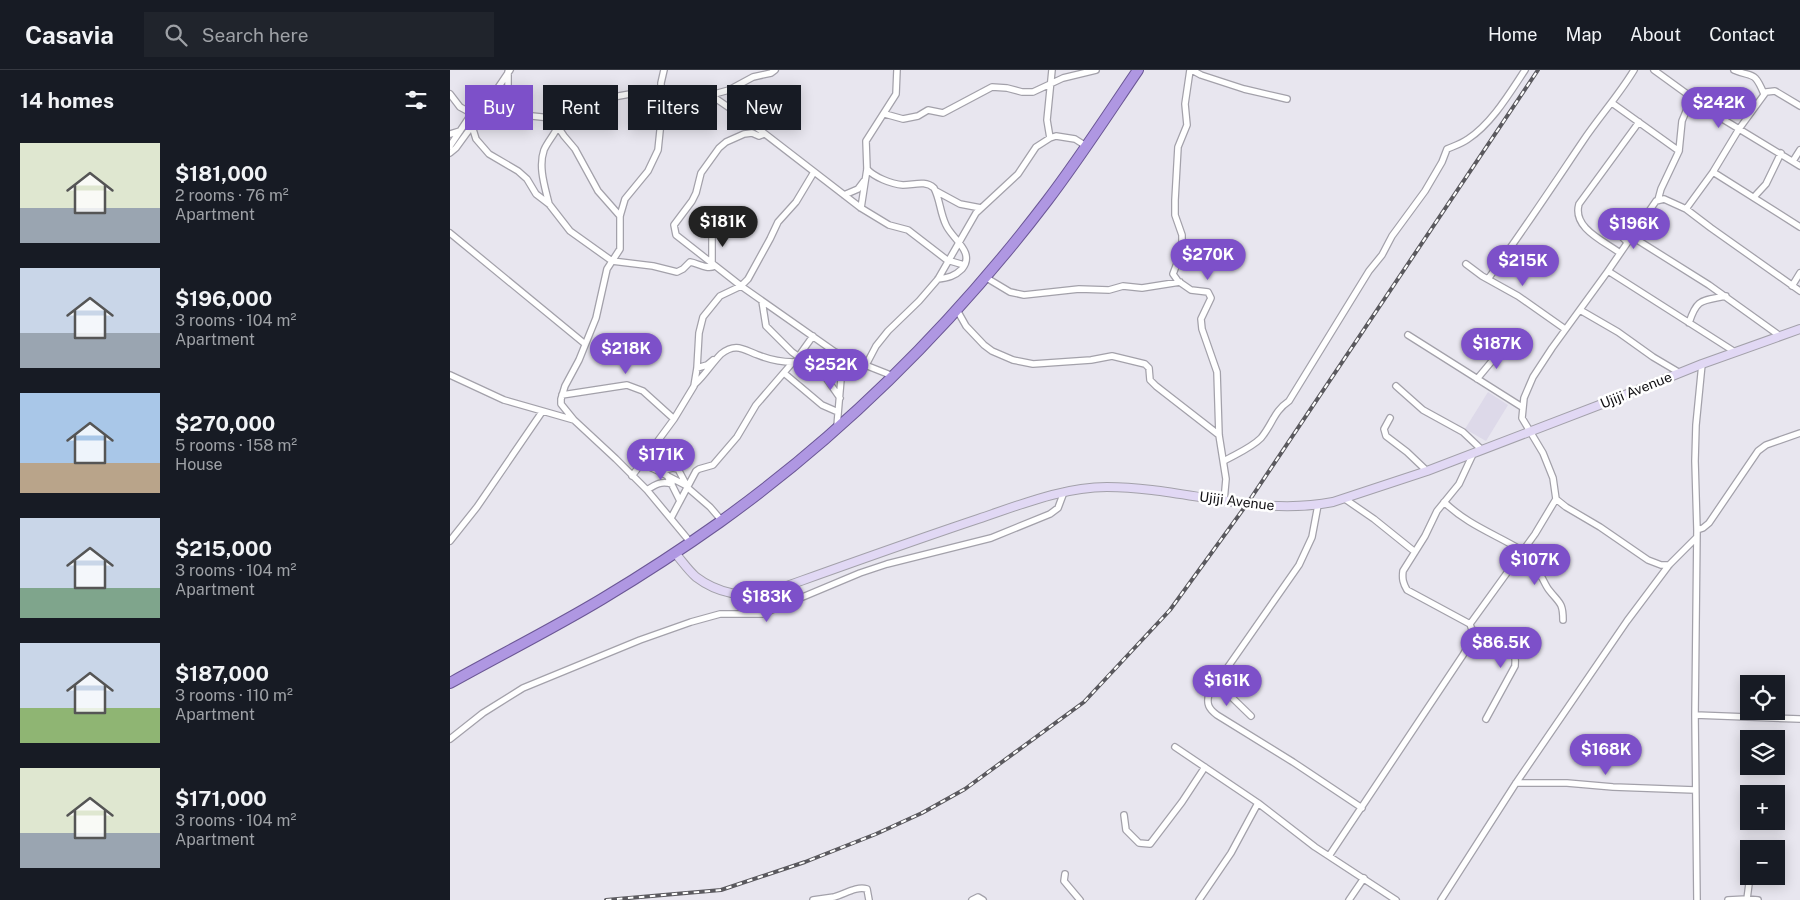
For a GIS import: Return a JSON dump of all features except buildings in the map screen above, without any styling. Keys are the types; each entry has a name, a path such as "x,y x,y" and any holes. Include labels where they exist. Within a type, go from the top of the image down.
{"highway":[{"path":"450,683 602,599 691,543 784,473 863,406 956,310 1046,203 1138,70"}],"main road":[{"name":"Ujiji Avenue","path":"676,553 689,570 706,584 721,590 750,596 1064,492 1114,488 1185,494 1275,507 1318,505 1345,499 1427,471 1800,328"}],"street":[{"path":"661,85 664,70"},
{"path":"717,93 775,70"},
{"path":"861,208 867,168 867,138 885,114 896,94 898,70"},
{"path":"1050,138 1047,120 1052,70"},
{"path":"885,114 903,119 918,116 928,110 943,113 992,87 1027,93 1070,76 1096,70"},
{"path":"1224,501 1226,479 1219,435 1216,366 1202,329 1201,319 1211,298 1208,292 1193,291 1180,282 1173,274 1182,244 1182,235 1175,215 1175,200 1178,147 1187,125 1185,104 1191,70 1244,89 1287,99"},
{"path":"1224,461 1260,439 1279,408 1289,401 1369,271 1425,191 1442,162 1447,149 1468,139 1483,126 1505,100 1525,70"},
{"path":"1488,280 1532,219 1591,129 1612,103 1634,70"},
{"path":"1654,70 1739,129 1800,166"},
{"path":"1734,70 1754,76 1764,94"},
{"path":"498,85 509,71"},
{"path":"509,71 509,85"},
{"path":"1686,209 1713,172 1739,129 1764,94 1769,90 1775,91 1800,106"},
{"path":"450,94 460,107 465,109"},
{"path":"1329,856 1452,674 1472,639 1471,627 1523,552 1556,499 1553,478 1543,453 1522,418 1524,398 1533,377 1654,203 1658,200 1661,189 1680,151 1682,121 1692,97"},
{"path":"717,99 748,120 861,208 889,225 908,230 947,260 964,265"},
{"path":"1612,103 1680,151"},
{"path":"533,116 542,116"},
{"path":"1620,252 1581,223 1577,210 1579,204 1639,122"},
{"path":"450,153 456,148 465,130"},
{"path":"450,146 466,130"},
{"path":"473,130 476,139 489,154 518,171 570,231 612,261 653,266 677,272 690,262 712,268 714,265"},
{"path":"548,204 543,179 542,160 545,149 555,130"},
{"path":"562,130 564,136 575,149 598,191 620,216"},
{"path":"660,130 660,142 656,157 642,181 628,194 620,216 621,246 605,275 601,302 579,360 562,395 561,404 574,420 647,490 691,543"},
{"path":"764,134 759,136 752,133 744,134 726,142 719,148 701,173 692,201 674,225 676,235 741,286 833,352 893,376"},
{"path":"450,134 462,134 476,139"},
{"path":"866,366 876,346 888,331 919,302 938,279 947,260 974,217 981,208 1018,174 1036,147 1056,136 1075,139 1086,146"},
{"path":"1793,161 1800,150"},
{"path":"1754,197 1766,184 1781,154"},
{"path":"867,168 874,175 897,184 930,184 936,191 960,204 981,208"},
{"path":"694,386 699,333 703,317 720,296 741,286 751,274 778,222 796,202 814,172"},
{"path":"1713,172 1798,226 1800,218"},
{"path":"844,195 858,189 865,180 874,175"},
{"path":"936,191 946,226 966,252 964,265 951,277 938,279"},
{"path":"1658,200 1670,201 1686,209 1800,291"},
{"path":"1617,214 1616,232 1627,242"},
{"path":"712,232 714,265"},
{"path":"450,233 585,344"},
{"path":"1631,236 1726,296 1780,336"},
{"path":"1466,264 1566,329"},
{"path":"1608,271 1735,352"},
{"path":"1792,286 1800,273"},
{"path":"986,276 1010,292 1024,295 1079,289 1109,290 1123,286 1142,288 1180,282"},
{"path":"1688,323 1697,304 1705,300 1726,296"},
{"path":"762,301 766,326 799,358 829,380 840,398"},
{"path":"956,310 966,326 984,345 992,351 1013,360 1033,364 1091,360 1112,356 1145,364 1149,368 1149,377 1152,383 1219,435"},
{"path":"1580,310 1618,332 1653,357 1680,373"},
{"path":"1408,335 1522,407"},
{"path":"799,358 813,336"},
{"path":"697,368 732,349 742,348 759,356 793,362"},
{"path":"1477,378 1502,349"},
{"path":"671,518 696,471 713,465 737,437 752,412 793,362 799,358 833,352"},
{"path":"809,364 821,362 833,352"},
{"path":"632,476 674,419 694,386 722,354"},
{"path":"837,428 843,356"},
{"path":"1697,900 1695,715 1697,530 1695,461 1696,425 1702,364"},
{"path":"784,373 822,404 838,412"},
{"path":"450,375 490,394 542,412 574,420"},
{"path":"562,395 627,385 649,396 674,419"},
{"path":"1396,386 1423,410 1464,432 1482,450"},
{"path":"450,541 477,507 542,412"},
{"path":"1390,418 1384,430 1386,436 1427,471"},
{"path":"1697,530 1704,528 1708,523 1758,451 1766,445 1800,433"},
{"path":"1473,454 1459,484 1444,502 1404,571 1402,578 1407,590 1460,617 1471,627 1486,634 1514,653 1516,659 1515,666 1486,718"},
{"path":"641,463 667,474 687,487 722,520"},
{"path":"658,471 678,469 687,487"},
{"path":"667,474 680,501"},
{"path":"647,490 656,483 666,482 672,484"},
{"path":"450,739 505,698 557,673 640,640 710,616 730,613 762,614 860,573 887,564 991,538 1050,514 1058,508 1064,492"},
{"path":"1345,499 1415,552"},
{"path":"1556,499 1648,560 1669,565"},
{"path":"1444,502 1464,520 1523,552 1526,560 1539,572 1548,589 1560,601 1563,620"},
{"path":"1318,505 1312,537 1299,565 1217,682 1207,700 1211,710 1362,808"},
{"path":"1441,900 1516,782 1611,644 1669,565 1696,538"},
{"path":"1217,682 1251,716"},
{"path":"1695,715 1800,719"},
{"path":"1175,747 1258,803 1282,823 1329,856 1396,900"},
{"path":"1124,815 1126,830 1139,843 1150,844 1182,802 1205,767"},
{"path":"1516,782 1696,790"},
{"path":"1199,900 1231,854 1258,803"},
{"path":"1065,874 1064,882 1080,900"},
{"path":"1349,900 1364,878"},
{"path":"1747,899 1749,885"},
{"path":"813,900 862,888 868,891 869,900"},
{"path":"972,900 976,898 983,900"},
{"path":"1728,900 1758,900"}],"shaded area":[{"path":"1488,392 1508,405 1486,441 1465,429"}],"railway":[{"path":"606,900 721,890 805,862 876,834 922,813 965,789 1084,702 1170,610 1247,504 1538,70"}]}
